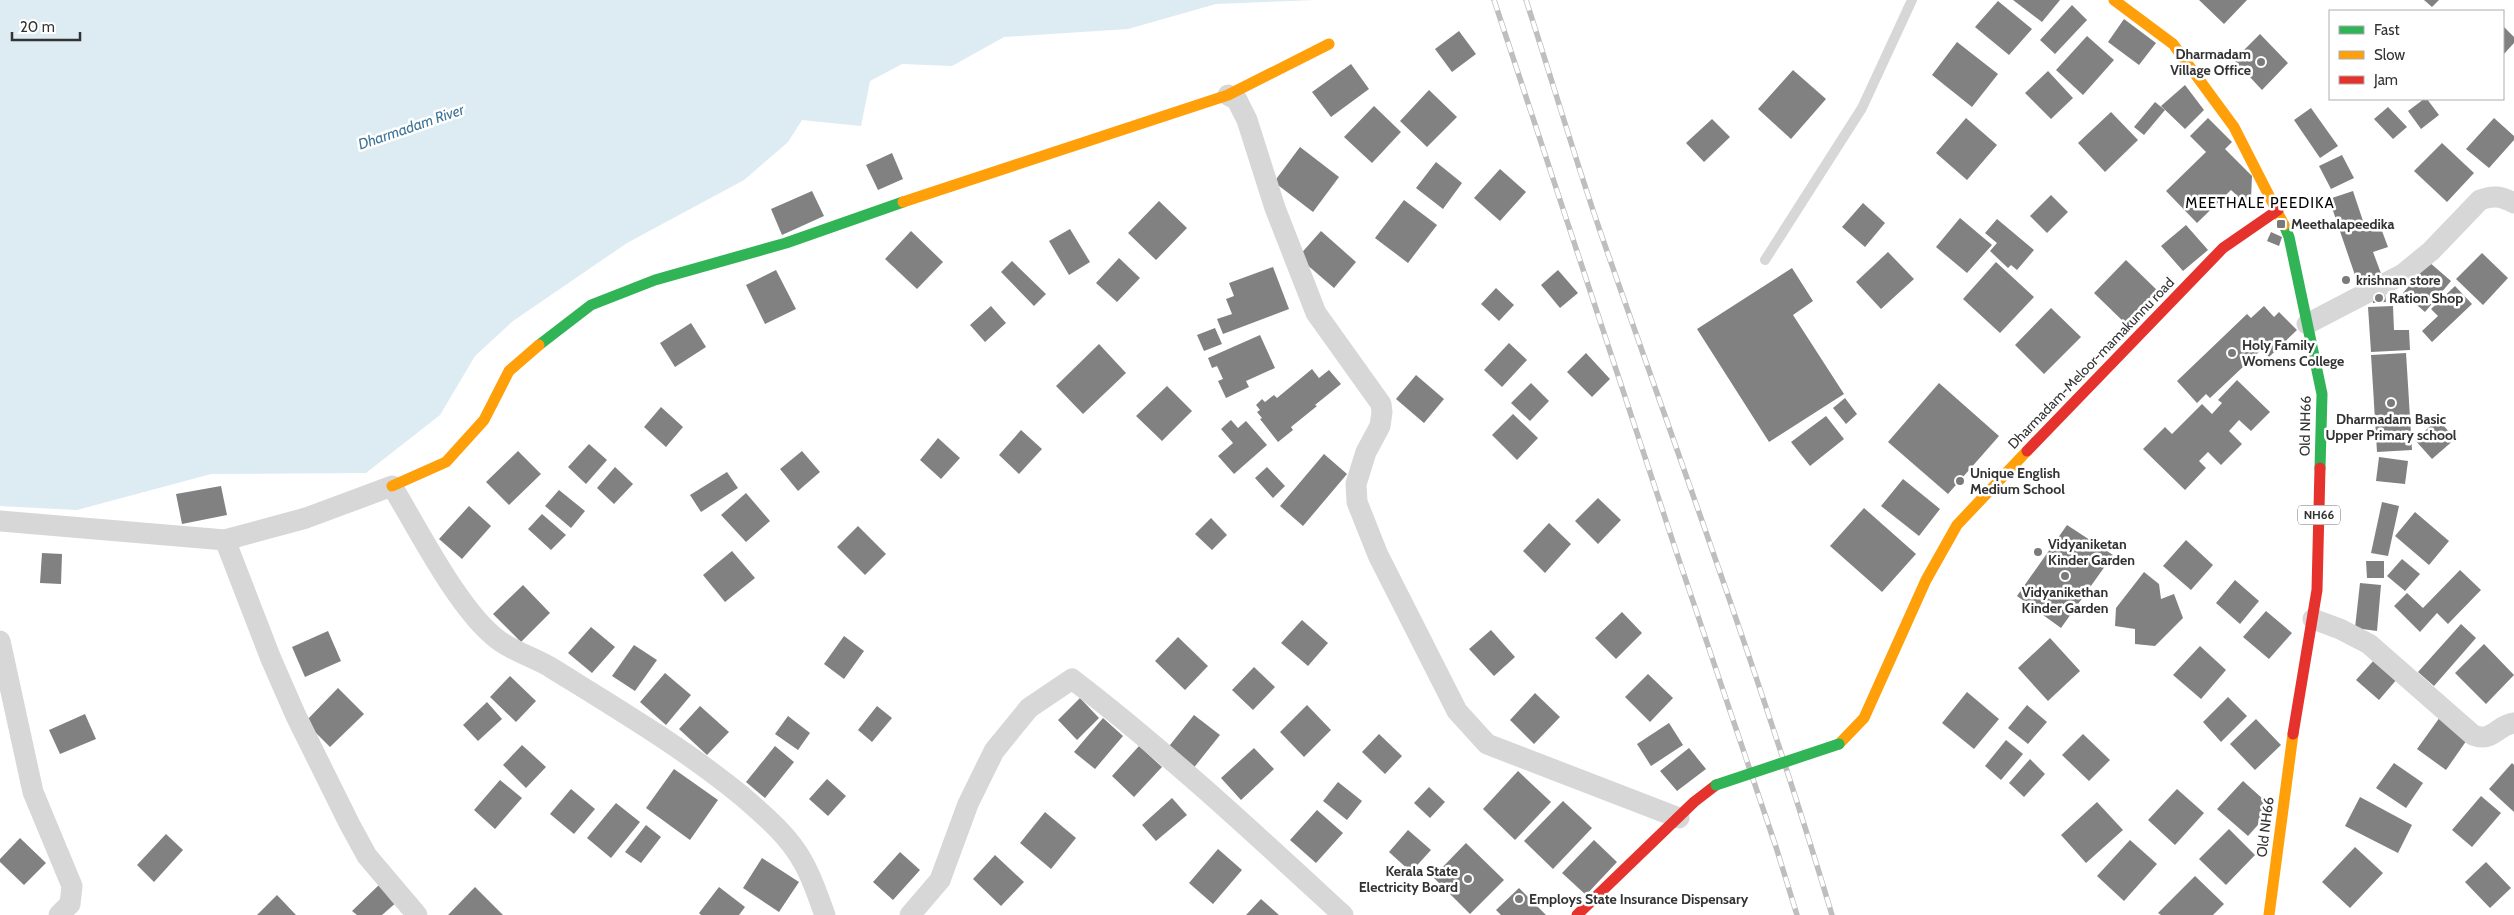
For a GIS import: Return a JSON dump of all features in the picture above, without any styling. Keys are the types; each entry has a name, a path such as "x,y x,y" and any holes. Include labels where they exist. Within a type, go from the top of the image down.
{"main road":[{"name":"Old NH66","path":"2114,0 2173,44 2234,127 2278,210 2288,237 2322,394 2317,590 2290,749 2269,915"},
{"path":"392,486 446,462 484,420 510,371 546,338 591,305 655,280 786,243 970,179 1228,95 1329,44"},
{"name":"Dharmadam-Meloor-mamakunnu road","path":"1577,915 1694,802 1716,786 1838,744 1864,718 1926,580 1957,525 2109,364 2224,248 2278,210"}],"street":[{"path":"1228,95 1237,100 1247,120 1275,208 1316,313 1381,404 1380,426 1366,452 1356,484 1357,502 1378,554 1457,711 1487,744 1679,818"},
{"path":"2307,324 2403,274 2431,251 2480,200 2491,196 2503,197 2514,203"},
{"path":"0,521 225,540 306,518 392,486 443,571 470,610 497,639 545,664 661,736 726,783 763,814 788,841 803,862 825,915"},
{"path":"225,540 292,708 350,825 367,856 417,915"},
{"path":"2313,619 2340,629 2369,644 2473,735 2481,738 2491,737 2509,724 2514,724"},
{"path":"0,641 32,792 72,886 70,904 59,915"},
{"path":"910,915 940,880 968,804 994,752 1029,708 1072,679 1119,714 1343,915"}],"lane":[{"path":"1765,260 1862,108 1912,0"}],"water":[{"name":"Dharmadam River","path":"0,0 1315,0 1216,4 1128,29 1004,37 952,66 902,64 870,81 861,126 802,120 788,142 744,180 627,243 513,321 475,356 440,415 366,473 211,474 77,510 0,506"}],"building":[{"path":"2013,0 2060,0 2042,22"},
{"path":"2199,0 2247,0 2224,24"},
{"path":"2424,0 2439,0 2432,7"},
{"path":"1998,1 2032,29 2009,55 1975,27"},
{"path":"2072,5 2087,20 2055,54 2040,40"},
{"path":"2124,19 2156,43 2139,65 2108,42"},
{"path":"2504,27 2514,37 2514,43 2504,54"},
{"path":"1459,31 1476,54 1452,72 1435,49"},
{"name":"Dharmadam Village Office","path":"2260,34 2288,63 2262,90 2234,60"},
{"path":"2087,36 2114,60 2083,95 2056,70"},
{"path":"1957,42 1998,74 1972,107 1932,75"},
{"path":"1351,64 1369,89 1331,117 1312,92"},
{"path":"1793,70 1826,99 1791,139 1758,109"},
{"path":"2048,71 2073,98 2051,119 2025,93"},
{"path":"2185,85 2204,110 2185,129 2161,106"},
{"path":"1429,90 1457,117 1427,147 1400,121"},
{"path":"2423,100 2428,100 2439,115 2421,129 2408,111"},
{"path":"2155,102 2165,110 2144,135 2134,127"},
{"path":"1374,106 1401,132 1372,163 1344,137"},
{"path":"2388,107 2407,127 2393,139 2374,119"},
{"path":"2311,108 2338,146 2320,158 2294,120"},
{"path":"2111,112 2138,140 2105,172 2078,143"},
{"path":"1966,118 1997,145 1967,180 1936,153"},
{"path":"2208,118 2232,142 2225,149 2252,176 2251,199 2246,204 2231,190 2197,223 2166,191 2206,152 2190,136"},
{"path":"2494,118 2514,136 2514,140 2489,168 2466,149"},
{"path":"1712,119 1730,137 1704,162 1686,143"},
{"path":"2442,143 2474,173 2447,202 2414,171"},
{"path":"1300,147 1339,177 1313,212 1274,182"},
{"path":"892,153 903,179 878,190 866,165"},
{"path":"2342,155 2354,178 2331,189 2319,166"},
{"path":"1436,162 1462,183 1443,209 1416,188"},
{"path":"1500,169 1526,192 1500,221 1474,198"},
{"path":"812,191 824,216 782,235 771,209"},
{"path":"2353,191 2365,227 2379,223 2388,247 2373,252 2382,276 2358,284 2329,199"},
{"path":"2051,195 2068,212 2047,233 2030,216"},
{"path":"1404,200 1437,225 1408,263 1375,238"},
{"path":"1159,201 1187,228 1156,260 1128,233"},
{"path":"1863,203 1885,223 1865,247 1842,227"},
{"path":"1960,218 1992,245 1967,273 1936,247"},
{"path":"1997,219 2034,250 2017,270 2011,265 2008,268 1990,251 1997,243 1985,233"},
{"path":"2186,225 2208,250 2183,271 2161,246"},
{"path":"1070,229 1090,262 1069,275 1049,241"},
{"path":"911,231 943,262 917,289 885,259"},
{"path":"1321,231 1356,262 1334,288 1298,257"},
{"path":"2271,232 2282,237 2279,246 2267,241"},
{"path":"1888,252 1914,279 1881,309 1856,282"},
{"path":"2482,253 2508,278 2483,305 2456,279"},
{"path":"1119,258 1140,278 1117,302 1096,283"},
{"path":"2126,260 2161,294 2129,327 2094,293"},
{"path":"1012,261 1046,294 1034,306 1001,272"},
{"path":"1996,262 2034,297 2000,333 1963,299"},
{"path":"2429,262 2451,281 2425,312 2403,293"},
{"path":"1273,267 1289,309 1223,334 1217,319 1232,314 1226,299 1234,296 1229,283"},
{"path":"1792,268 1813,301 1793,315 1844,394 1769,442 1697,329"},
{"path":"776,270 796,309 765,324 746,285"},
{"path":"1558,270 1578,293 1560,308 1541,285"},
{"path":"2455,286 2472,304 2432,342 2422,331 2438,316 2431,309"},
{"path":"1496,288 1514,305 1499,321 1481,304"},
{"name":"Ration Shop","path":"2372,294 2385,294 2386,302 2373,303"},
{"path":"991,306 1006,323 985,342 970,325"},
{"name":"Holy Family Womens College","path":"2264,306 2274,317 2279,312 2297,330 2269,357 2262,349 2210,398 2206,394 2197,403 2177,381 2247,314 2251,318"},
{"path":"2393,306 2394,330 2409,330 2410,350 2371,352 2368,307"},
{"path":"2051,308 2081,337 2044,374 2015,345"},
{"path":"691,323 706,347 675,367 660,343"},
{"path":"1215,328 1222,344 1204,351 1197,335"},
{"path":"1260,335 1275,368 1246,381 1249,387 1226,398 1218,381 1223,379 1217,366 1212,368 1208,358"},
{"path":"1509,343 1527,360 1502,387 1484,370"},
{"path":"1099,344 1126,373 1083,414 1056,386"},
{"path":"1586,353 1610,379 1592,397 1567,372"},
{"name":"Dharmadam Basic Upper Primary school","path":"2406,353 2412,450 2377,452 2371,355"},
{"path":"1312,369 1319,378 1329,370 1341,384 1291,427 1293,430 1278,442 1260,419 1262,418 1257,412 1260,410 1256,405 1262,399 1265,402 1274,395 1277,398"},
{"path":"1416,375 1444,399 1424,423 1396,399"},
{"path":"2237,380 2270,412 2251,431 2239,420 2229,431 2242,444 2221,465 2208,452 2199,461 2206,468 2185,490 2143,449 2165,427 2172,434 2202,404 2212,414 2222,403 2218,400"},
{"path":"1531,383 1549,401 1530,421 1511,403"},
{"name":"Unique English Medium School","path":"1939,383 1999,436 1948,494 1888,442"},
{"path":"1167,386 1192,411 1162,441 1136,416"},
{"path":"1845,398 1857,414 1846,424 1833,408"},
{"path":"661,407 683,427 666,447 644,427"},
{"path":"1513,414 1538,438 1517,460 1492,435"},
{"path":"1826,416 1844,439 1810,466 1791,442"},
{"path":"2438,419 2455,439 2432,459 2415,440"},
{"path":"1231,420 1238,428 1246,421 1267,445 1234,474 1218,456 1233,443 1221,429"},
{"path":"1021,430 1042,449 1019,474 999,455"},
{"path":"938,438 960,458 941,479 920,460"},
{"path":"589,444 607,460 586,484 568,467"},
{"path":"518,451 541,474 509,505 486,482"},
{"path":"802,451 820,472 798,491 780,469"},
{"path":"1324,454 1347,474 1303,526 1280,506"},
{"path":"2379,457 2408,461 2405,484 2376,481"},
{"path":"615,467 633,484 614,504 597,488"},
{"path":"1267,467 1285,486 1273,498 1255,478"},
{"path":"727,472 738,488 701,512 690,495"},
{"path":"1903,479 1940,509 1919,536 1881,506"},
{"path":"221,486 227,515 182,524 176,494"},
{"path":"559,490 585,511 571,528 545,506"},
{"path":"746,493 770,521 746,542 721,515"},
{"path":"1598,498 1621,520 1598,544 1575,521"},
{"path":"2382,502 2399,506 2388,556 2371,553"},
{"path":"469,506 491,526 462,559 439,539"},
{"path":"1864,508 1916,554 1882,592 1830,546"},
{"path":"2415,512 2449,541 2429,565 2395,536"},
{"path":"542,514 566,535 551,550 528,529"},
{"path":"1211,518 1227,535 1212,550 1195,534"},
{"path":"1549,523 1571,544 1545,573 1523,551"},
{"name":"Vidyanikethan Kinder Garden","path":"2067,525 2113,555 2061,628 2017,596"},
{"path":"858,526 886,554 865,575 837,547"},
{"path":"2186,540 2213,565 2191,590 2163,566"},
{"path":"732,551 755,578 725,602 703,575"},
{"path":"42,553 62,554 61,584 40,583"},
{"path":"2402,559 2420,574 2405,591 2387,576"},
{"path":"2366,561 2384,561 2384,578 2367,578"},
{"path":"2460,570 2481,590 2448,624 2437,613 2420,632 2394,606 2407,593 2423,608"},
{"path":"2144,572 2159,584 2161,599 2174,594 2183,618 2155,646 2135,644 2135,629 2115,626 2116,608"},
{"path":"2235,580 2259,601 2240,624 2216,603"},
{"path":"2360,583 2381,585 2377,631 2355,628"},
{"path":"523,585 550,613 521,642 493,614"},
{"path":"2266,611 2292,633 2269,659 2243,637"},
{"path":"1622,612 1642,633 1616,659 1595,638"},
{"path":"1302,620 1328,643 1308,666 1281,643"},
{"path":"2461,624 2476,638 2434,686 2418,672"},
{"path":"591,627 615,647 592,673 568,653"},
{"path":"1491,630 1515,657 1494,676 1469,649"},
{"path":"328,631 341,661 305,677 292,647"},
{"path":"844,636 864,651 844,679 824,664"},
{"path":"1178,637 1208,666 1185,690 1155,661"},
{"path":"2050,638 2080,671 2048,701 2018,668"},
{"path":"2484,644 2514,675 2486,704 2455,673"},
{"path":"634,645 657,660 635,691 612,676"},
{"path":"2200,646 2226,670 2201,699 2173,675"},
{"path":"2375,659 2398,678 2379,700 2356,680"},
{"path":"1254,667 1275,687 1253,710 1232,690"},
{"path":"665,673 691,695 666,725 640,702"},
{"path":"1648,674 1673,698 1650,722 1625,697"},
{"path":"510,676 536,701 516,722 490,697"},
{"path":"338,688 364,714 330,747 305,722"},
{"path":"1967,692 1999,719 1974,749 1942,723"},
{"path":"1535,693 1560,717 1534,744 1510,720"},
{"path":"2228,697 2247,716 2221,742 2203,722"},
{"path":"1080,698 1099,718 1077,740 1058,720"},
{"path":"487,702 502,719 478,741 463,725"},
{"path":"1307,705 1331,730 1304,757 1280,732"},
{"path":"2027,705 2047,722 2028,744 2008,728"},
{"path":"700,706 729,732 707,755 679,729"},
{"path":"877,706 892,718 872,742 858,730"},
{"path":"85,714 96,739 60,754 49,730"},
{"path":"1194,715 1220,735 1192,770 1166,750"},
{"path":"788,716 810,733 798,750 775,734"},
{"path":"2440,717 2469,737 2446,770 2417,749"},
{"path":"1103,718 1123,736 1095,769 1074,752"},
{"path":"2256,719 2281,745 2255,770 2230,744"},
{"path":"1669,723 1683,745 1651,766 1637,744"},
{"path":"1379,734 1402,756 1385,774 1362,752"},
{"path":"2083,734 2110,760 2089,781 2062,755"},
{"path":"2006,740 2023,754 2001,780 1985,766"},
{"path":"522,745 546,767 526,788 503,765"},
{"path":"775,746 794,762 765,798 746,782"},
{"path":"1139,746 1162,767 1134,797 1112,776"},
{"path":"1254,748 1274,769 1241,800 1221,778"},
{"path":"1689,748 1706,769 1677,791 1660,771"},
{"path":"2030,759 2045,774 2024,797 2009,783"},
{"path":"2394,763 2423,783 2406,808 2376,788"},
{"path":"2512,763 2514,765 2514,812 2489,789"},
{"path":"674,769 718,800 690,840 646,808"},
{"path":"1518,771 1551,802 1515,840 1483,809"},
{"path":"827,779 846,796 828,816 809,799"},
{"path":"500,780 522,798 495,829 474,810"},
{"path":"2243,781 2273,808 2248,836 2217,809"},
{"path":"1338,782 1362,801 1347,820 1323,801"},
{"path":"1429,787 1445,802 1430,818 1414,803"},
{"path":"571,789 595,809 574,834 550,814"},
{"path":"2177,789 2204,813 2175,845 2148,820"},
{"path":"2481,796 2501,813 2472,847 2452,830"},
{"path":"2360,797 2412,825 2398,853 2345,826"},
{"path":"1172,798 1187,815 1156,841 1142,825"},
{"path":"1563,801 1592,828 1553,869 1524,841"},
{"path":"2097,802 2123,830 2086,863 2061,835"},
{"path":"616,803 640,822 611,858 587,838"},
{"path":"1317,810 1343,833 1316,863 1290,840"},
{"path":"1045,812 1076,838 1051,869 1020,843"},
{"path":"646,825 661,837 641,863 625,852"},
{"path":"2229,829 2255,855 2226,885 2199,859"},
{"path":"1408,830 1431,850 1411,872 1389,852"},
{"path":"166,834 183,850 154,882 137,865"},
{"path":"20,838 46,863 24,885 0,862 0,859"},
{"path":"1594,840 1617,862 1586,895 1562,873"},
{"path":"2130,840 2157,864 2124,901 2097,876"},
{"name":"Kerala State Electricity Board","path":"1466,843 1504,880 1470,914 1433,877"},
{"path":"2355,847 2383,873 2350,908 2322,882"},
{"path":"1218,849 1242,870 1213,904 1189,883"},
{"path":"900,852 920,870 893,900 873,882"},
{"path":"995,855 1024,882 1001,906 973,879"},
{"path":"762,858 799,882 779,912 743,888"},
{"path":"2486,862 2511,888 2490,908 2465,882"},
{"path":"2195,876 2224,904 2213,915 2161,915 2158,913"},
{"path":"381,883 398,901 382,915 357,915 352,911"},
{"path":"475,887 503,915 448,915"},
{"path":"719,887 745,907 739,915 701,915 699,913"},
{"name":"Employs State Insurance Dispensary","path":"1519,888 1546,915 1501,915 1496,910"},
{"path":"277,895 296,915 257,915"},
{"path":"1261,899 1279,915 1246,915"}],"railway":[{"path":"1494,0 1797,915"},
{"path":"1526,0 1600,231 1778,743 1832,915"}],"traffic: fast":[{"path":"539,345 591,305 655,280 786,243 903,202"},
{"path":"2284,225 2289,237 2322,394 2320,468"},
{"path":"1716,785 1839,744"}],"traffic: slow":[{"path":"2114,0 2173,44 2234,127 2284,225"},
{"path":"903,202 1228,95 1329,44"},
{"path":"392,486 446,462 484,420 509,371 539,345"},
{"path":"1839,744 1864,718 1926,580 1957,525 2027,451"},
{"path":"2269,915 2293,734"}],"traffic: jam":[{"path":"2027,451 2223,248 2278,210"},
{"path":"2293,734 2317,590 2320,468"},
{"path":"1577,915 1694,802 1716,785"}],"place":[{"name":"Dharmadam Village Office","path":"2261,62"},
{"name":"Meethalapeedika","path":"2281,224"},
{"name":"krishnan store","path":"2346,280"},
{"name":"Ration Shop","path":"2379,298"},
{"name":"Holy Family Womens College","path":"2232,353"},
{"name":"Dharmadam Basic Upper Primary school","path":"2391,403"},
{"name":"Unique English Medium School","path":"1960,481"},
{"name":"Vidyaniketan Kinder Garden","path":"2038,552"},
{"name":"Vidyanikethan Kinder Garden","path":"2065,576"},
{"name":"Kerala State Electricity Board","path":"1468,879"},
{"name":"Employs State Insurance Dispensary","path":"1519,899"}],"district":[{"name":"MEETHALE PEEDIKA","path":"2260,203"}]}
